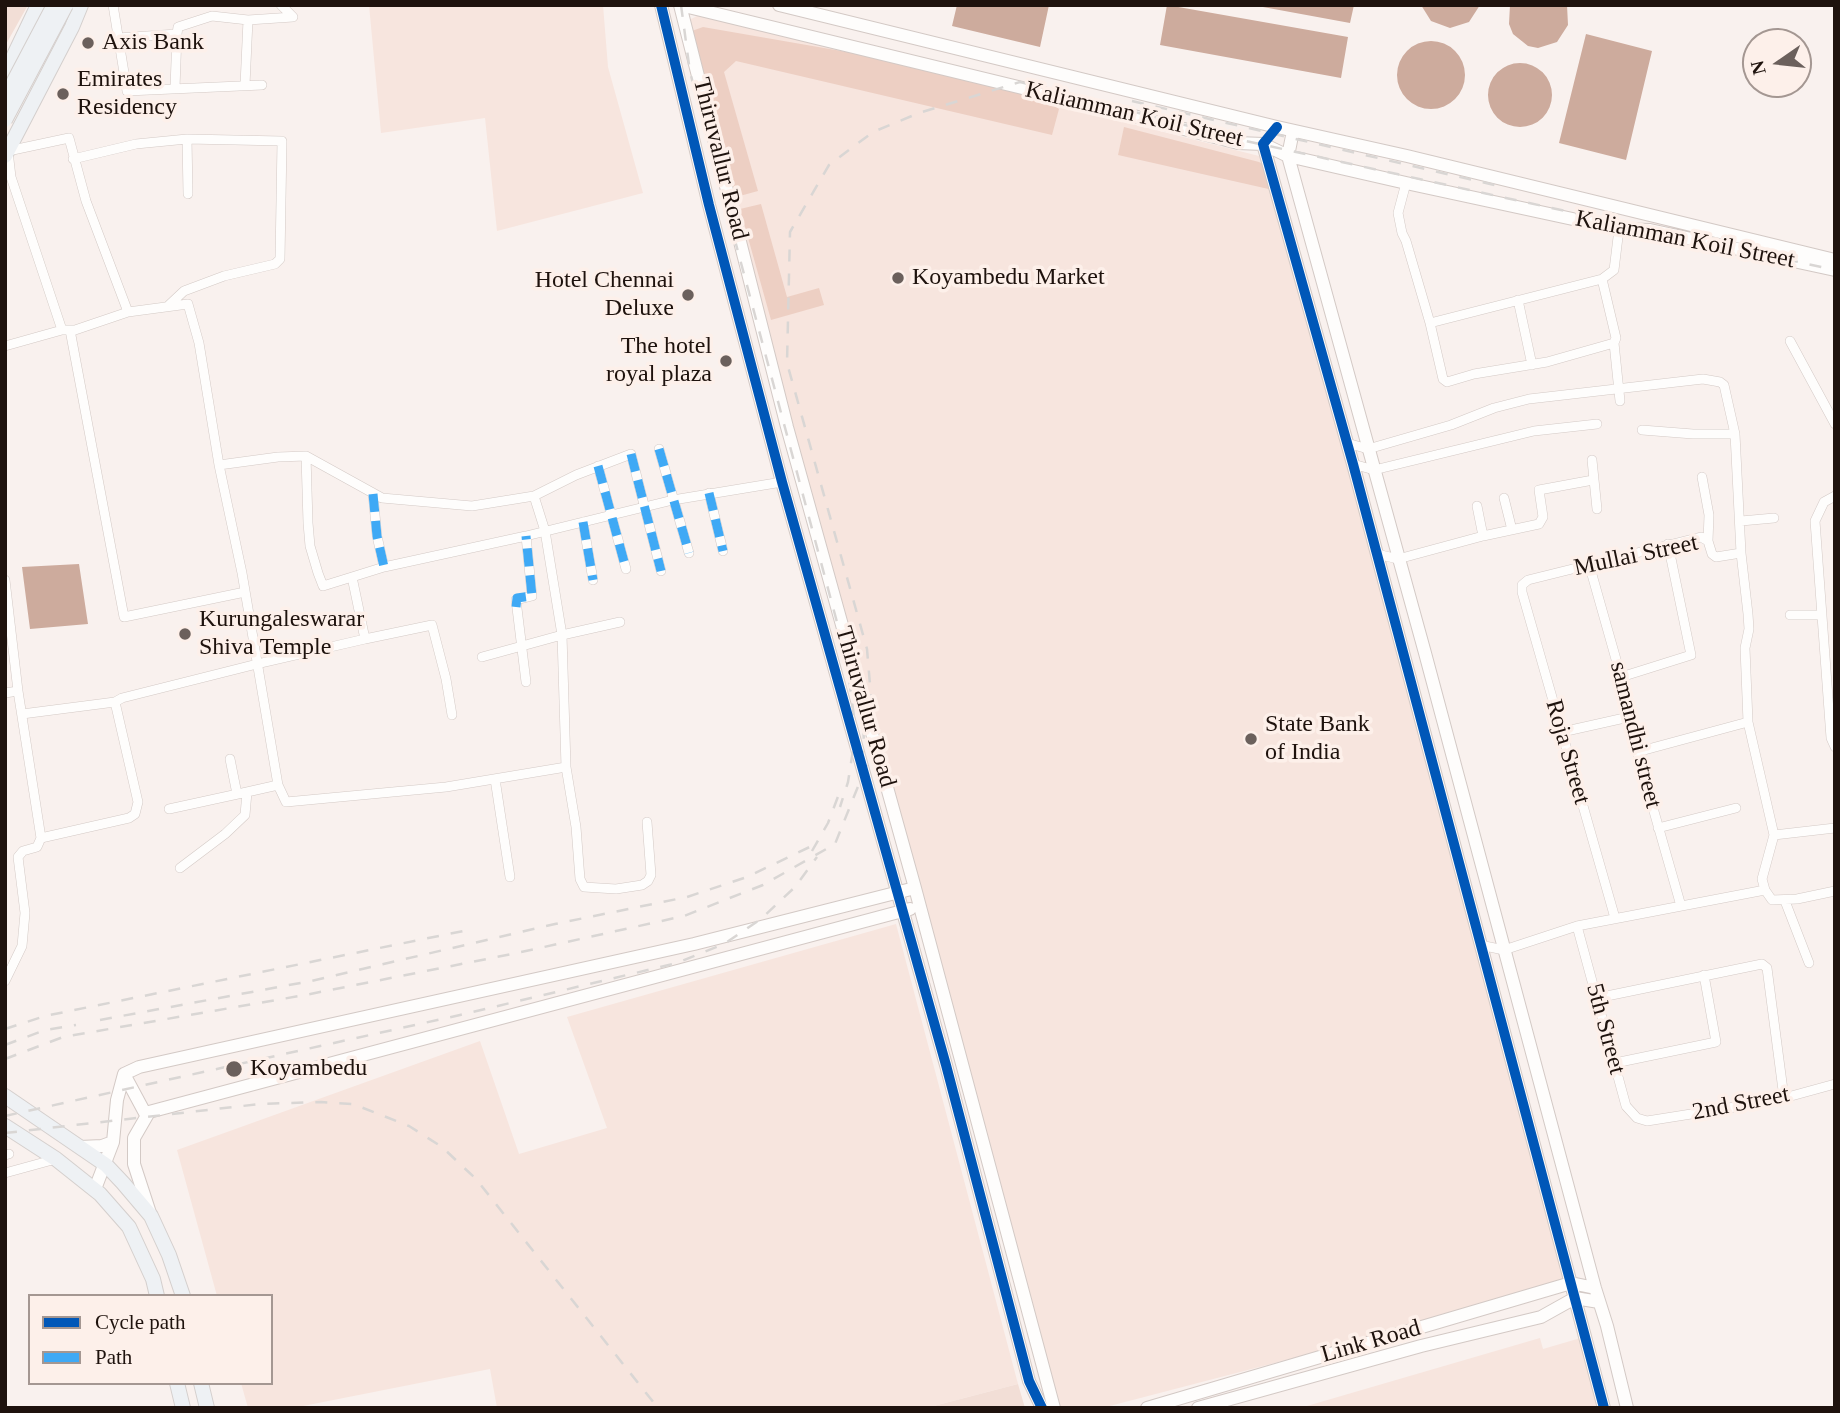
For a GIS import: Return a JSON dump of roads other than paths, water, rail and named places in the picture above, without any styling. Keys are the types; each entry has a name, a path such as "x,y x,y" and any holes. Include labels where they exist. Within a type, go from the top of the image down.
{"main road":[{"path":"5,74 38,5 72,27"},
{"path":"5,98 54,5"},
{"path":"5,120 66,5"},
{"path":"7,153 81,5"},
{"path":"5,1096 106,1165 151,1216 169,1255 182,1294"},
{"path":"5,1126 56,1158 95,1189 129,1227 153,1279 157,1294"},
{"path":"177,1385 183,1408"},
{"path":"201,1385 206,1408"}],"street":[{"path":"113,5 127,91 262,85"},
{"path":"211,5 212,16"},
{"path":"175,88 178,27 212,16 248,20 293,17 281,5"},
{"path":"662,5 709,205 782,482 946,1065 1029,1381 1042,1408"},
{"name":"Kaliamman Koil Street","path":"680,5 1238,143 1263,144 1288,156 1619,229 1650,230 1835,270"},
{"name":"Thiruvallur Road","path":"680,5 794,452 920,906 1054,1408"},
{"name":"Kaliamman Koil Street","path":"779,5 1835,260"},
{"path":"245,85 248,20"},
{"path":"118,38 177,34"},
{"path":"1277,127 1263,144 1353,464 1604,1408"},
{"path":"1293,131 1288,156 1627,1408"},
{"path":"128,312 86,201 69,138 7,153 11,177 66,330 124,617 245,592"},
{"path":"73,159 136,144 187,139 282,141 280,259 275,264 224,276 184,291 168,306"},
{"path":"187,139 188,194"},
{"path":"1406,183 1398,213 1402,233 1446,382 1474,374 1532,365 1614,343"},
{"path":"1430,323 1602,279 1614,270 1619,229"},
{"path":"1602,279 1616,334 1614,343 1620,401"},
{"path":"1518,300 1532,365"},
{"path":"5,346 128,312 188,304 199,343 278,785 286,802 446,787 566,767"},
{"path":"1790,341 1835,424"},
{"path":"1347,443 1368,449 1529,399 1703,379 1724,385 1735,434 1741,553 1749,629 1745,648 1748,722 1774,835 1762,879 1772,900 1785,901 1835,891"},
{"path":"1353,464 1374,470 1534,431 1597,424"},
{"path":"1642,430 1693,435 1735,434"},
{"path":"659,449 689,553"},
{"path":"219,466 278,457 306,456 382,498 472,506 534,496 598,466 631,454 661,571"},
{"path":"306,456 310,546 323,586 384,567 673,500 782,482"},
{"path":"1592,460 1597,509"},
{"path":"598,466 626,569"},
{"path":"1702,477 1709,515 1708,541"},
{"path":"1377,554 1398,559 1541,523 1543,517 1539,490 1593,480"},
{"path":"709,493 723,551"},
{"path":"373,494 377,536 384,567"},
{"path":"534,496 545,531 562,635 566,767 576,827 580,879 584,887 616,889 642,885 648,881 651,875 647,822"},
{"path":"1835,496 1824,502 1815,521 1831,738 1835,747"},
{"path":"1504,498 1512,530"},
{"path":"1477,506 1483,536"},
{"path":"1741,521 1774,519"},
{"path":"583,522 593,580"},
{"path":"526,536 532,596 516,600 526,682"},
{"name":"Mullai Street","path":"1522,585 1528,580 1701,537 1708,541 1712,554 1716,557 1741,553"},
{"path":"1621,677 1690,657 1668,544"},
{"name":"samandhi street","path":"1589,564 1621,677 1637,752 1681,906"},
{"path":"352,577 365,639"},
{"path":"5,580 18,691 41,838 37,846 23,851 18,857 25,913 22,946 5,981"},
{"name":"Roja Street","path":"1522,585 1615,918"},
{"path":"1790,615 1821,615"},
{"path":"482,657 620,622"},
{"path":"22,714 115,702 257,664 432,625 452,715"},
{"path":"5,694 18,691"},
{"path":"41,838 129,818 135,814 138,802 115,702"},
{"path":"1562,732 1629,717"},
{"path":"1637,752 1748,722"},
{"path":"180,868 245,815 242,793 230,759"},
{"path":"495,779 510,877"},
{"path":"169,809 278,785"},
{"path":"1658,828 1736,808"},
{"path":"1774,835 1835,828"},
{"path":"95,1189 113,1142 117,1100 124,1074 139,1067 694,944 915,888"},
{"path":"1480,945 1504,950 1577,926 1766,890"},
{"path":"1785,901 1809,963"},
{"path":"151,1216 134,1164 134,1138 149,1112 920,906"},
{"name":"5th Street","path":"1577,926 1626,1106 1637,1118 1647,1121"},
{"path":"1597,998 1758,964 1765,966 1784,1098"},
{"path":"1615,1063 1716,1041 1704,975"},
{"path":"124,1074 146,1115"},
{"name":"2nd Street","path":"1647,1121 1784,1098 1835,1084"},
{"path":"80,1147 102,1146 113,1142"},
{"path":"5,1173 56,1158"},
{"name":"Link Road","path":"1147,1408 1571,1283 1595,1288"},
{"path":"1198,1408 1421,1346 1541,1317 1575,1298 1600,1302"}],"railway":[{"path":"681,5 690,72 846,656 854,717 853,750 848,782 840,807"},
{"path":"5,1059 63,1037 305,995 517,953 684,916 763,885 835,844 875,744 867,649 787,363 790,232 829,165 873,132 919,113 1020,82 1246,141 1835,270"},
{"path":"1132,101 1503,187"},
{"path":"859,762 864,747 863,714"},
{"path":"812,851 828,823 839,794"},
{"path":"100,1020 311,981 555,924 687,897 747,877 818,843"},
{"path":"5,1116 460,1015 677,963 724,944 761,919 795,887 817,857"},
{"path":"5,1029 45,1016 473,929"},
{"path":"5,1045 45,1030 76,1025"},
{"path":"5,1133 260,1104 321,1102 353,1104 409,1126 442,1147 476,1179 658,1408"}],"place":[{"name":"Axis Bank","path":"88,43"},
{"name":"Emirates Residency","path":"63,94"},
{"name":"Koyambedu Market","path":"898,278"},
{"name":"Hotel Chennai Deluxe","path":"688,295"},
{"name":"The hotel royal plaza","path":"726,361"},
{"name":"Kurungaleswarar Shiva Temple","path":"185,634"},
{"name":"State Bank of India","path":"1251,739"},
{"name":"Koyambedu","path":"234,1069"}]}
